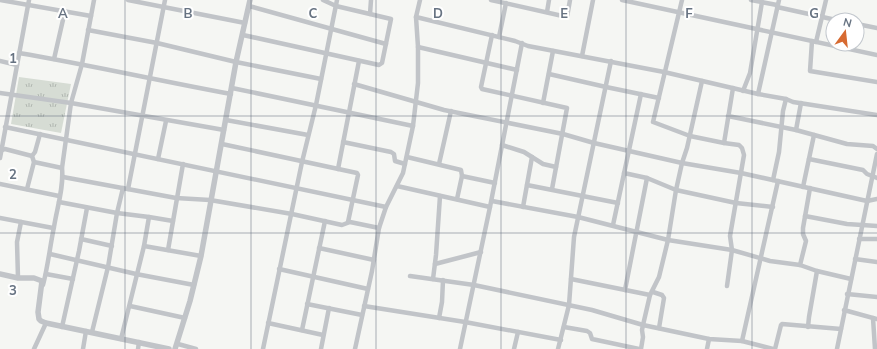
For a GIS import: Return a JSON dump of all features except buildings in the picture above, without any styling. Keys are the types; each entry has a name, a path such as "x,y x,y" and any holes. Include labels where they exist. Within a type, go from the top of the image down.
{"street":[{"path":"0,0 29,2 91,16"},
{"path":"94,0 82,64 72,103 62,168 63,177 59,202 38,315 41,321 46,323 169,349"},
{"path":"128,0 245,23"},
{"path":"83,349 108,267 117,214 135,154 165,0"},
{"path":"242,35 380,65 382,63 390,18 336,6 323,0"},
{"path":"263,349 302,162 332,30 337,0"},
{"path":"370,14 372,0"},
{"path":"355,349 374,260 379,228 386,207 403,173 405,164 418,83 416,17 420,0"},
{"path":"491,0 568,16 570,0"},
{"path":"547,12 549,0"},
{"path":"582,56 593,0"},
{"path":"622,0 877,55"},
{"path":"682,0 664,72 654,123 690,136 739,145 744,150 730,236 732,250 727,286"},
{"path":"751,0 778,4 825,18"},
{"path":"826,0 814,41 810,71 877,82"},
{"path":"0,158 29,2"},
{"path":"743,91 750,75 762,2"},
{"path":"196,349 176,346 201,256 210,200 232,91 236,62 249,3 332,30 386,44"},
{"path":"499,37 506,3"},
{"path":"758,94 778,4"},
{"path":"54,59 65,11"},
{"path":"416,17 492,35 528,46 664,72 743,91 786,99 793,102 877,115"},
{"path":"865,26 877,28"},
{"path":"88,30 157,43 236,62 321,79"},
{"path":"492,35 482,89 567,108 552,189"},
{"path":"460,349 492,201 522,43"},
{"path":"418,47 517,70"},
{"path":"543,102 553,50"},
{"path":"19,53 82,64 150,79 316,105 412,126"},
{"path":"338,169 359,60"},
{"path":"0,62 17,65"},
{"path":"558,349 569,306 572,245 611,62"},
{"path":"548,74 606,88 659,98"},
{"path":"564,327 587,331 590,333 591,338 595,340 640,349 643,337 643,325 651,294 658,280 668,240 676,190 702,81"},
{"path":"354,84 450,112 507,122 682,163 740,173 867,201 877,199"},
{"path":"724,143 733,88"},
{"path":"0,93 72,103 143,117 224,130"},
{"path":"613,225 641,94"},
{"path":"742,341 773,207 781,127 786,99"},
{"path":"796,130 801,103"},
{"path":"439,164 450,112"},
{"path":"728,116 796,130 847,144 873,146 877,149"},
{"path":"226,120 308,135"},
{"path":"158,159 166,121"},
{"path":"5,127 297,187 386,207"},
{"path":"32,156 36,152 40,134"},
{"path":"803,187 814,135"},
{"path":"343,142 392,152 394,154 395,161 405,164"},
{"path":"222,144 353,172 358,175 348,222"},
{"path":"502,145 524,152 543,164 556,167"},
{"path":"1,151 5,149 32,156"},
{"path":"837,349 867,201 875,177 877,154"},
{"path":"27,189 34,162 32,156"},
{"path":"406,157 461,170 462,176 457,199"},
{"path":"523,207 532,157"},
{"path":"809,160 862,170 875,177"},
{"path":"34,162 62,168"},
{"path":"168,250 183,164"},
{"path":"624,173 647,178 676,190 736,203 773,207"},
{"path":"462,176 495,183"},
{"path":"63,177 176,198 210,200 292,214 344,225 348,222 379,228"},
{"path":"624,290 647,178"},
{"path":"0,184 59,196"},
{"path":"527,185 618,203"},
{"path":"397,186 490,207"},
{"path":"800,265 806,241 803,232 810,188"},
{"path":"433,279 440,196"},
{"path":"492,201 578,217 668,240 732,250 762,259 800,265 817,271 851,279"},
{"path":"59,202 117,214 173,222"},
{"path":"62,327 82,240 87,208"},
{"path":"805,216 862,226 877,226"},
{"path":"0,218 54,228"},
{"path":"121,339 144,246 149,218"},
{"path":"302,330 325,221"},
{"path":"18,278 17,242 21,222"},
{"path":"859,239 877,239"},
{"path":"82,240 112,246"},
{"path":"144,246 201,256"},
{"path":"319,248 374,260"},
{"path":"435,264 481,252"},
{"path":"50,254 136,274 194,285"},
{"path":"854,260 877,262"},
{"path":"279,269 368,289"},
{"path":"808,327 817,271"},
{"path":"0,274 18,278 34,278 40,280 42,281 42,289"},
{"path":"46,274 73,279"},
{"path":"410,276 474,285 592,310 643,325 709,339 742,341 774,349 781,325 841,329"},
{"path":"571,279 624,290 662,295 664,298 659,328"},
{"path":"439,318 442,302 443,280"},
{"path":"847,294 877,296"},
{"path":"307,304 362,315"},
{"path":"130,306 185,318"},
{"path":"364,306 465,322 561,340"},
{"path":"321,349 329,308"},
{"path":"844,310 875,319 875,349"},
{"path":"36,349 46,323"},
{"path":"268,323 323,335"},
{"path":"514,349 518,332"},
{"path":"707,349 709,339"},
{"path":"138,349 139,342"}],"green space":[{"path":"19,77 71,84 61,133 11,124"}]}
